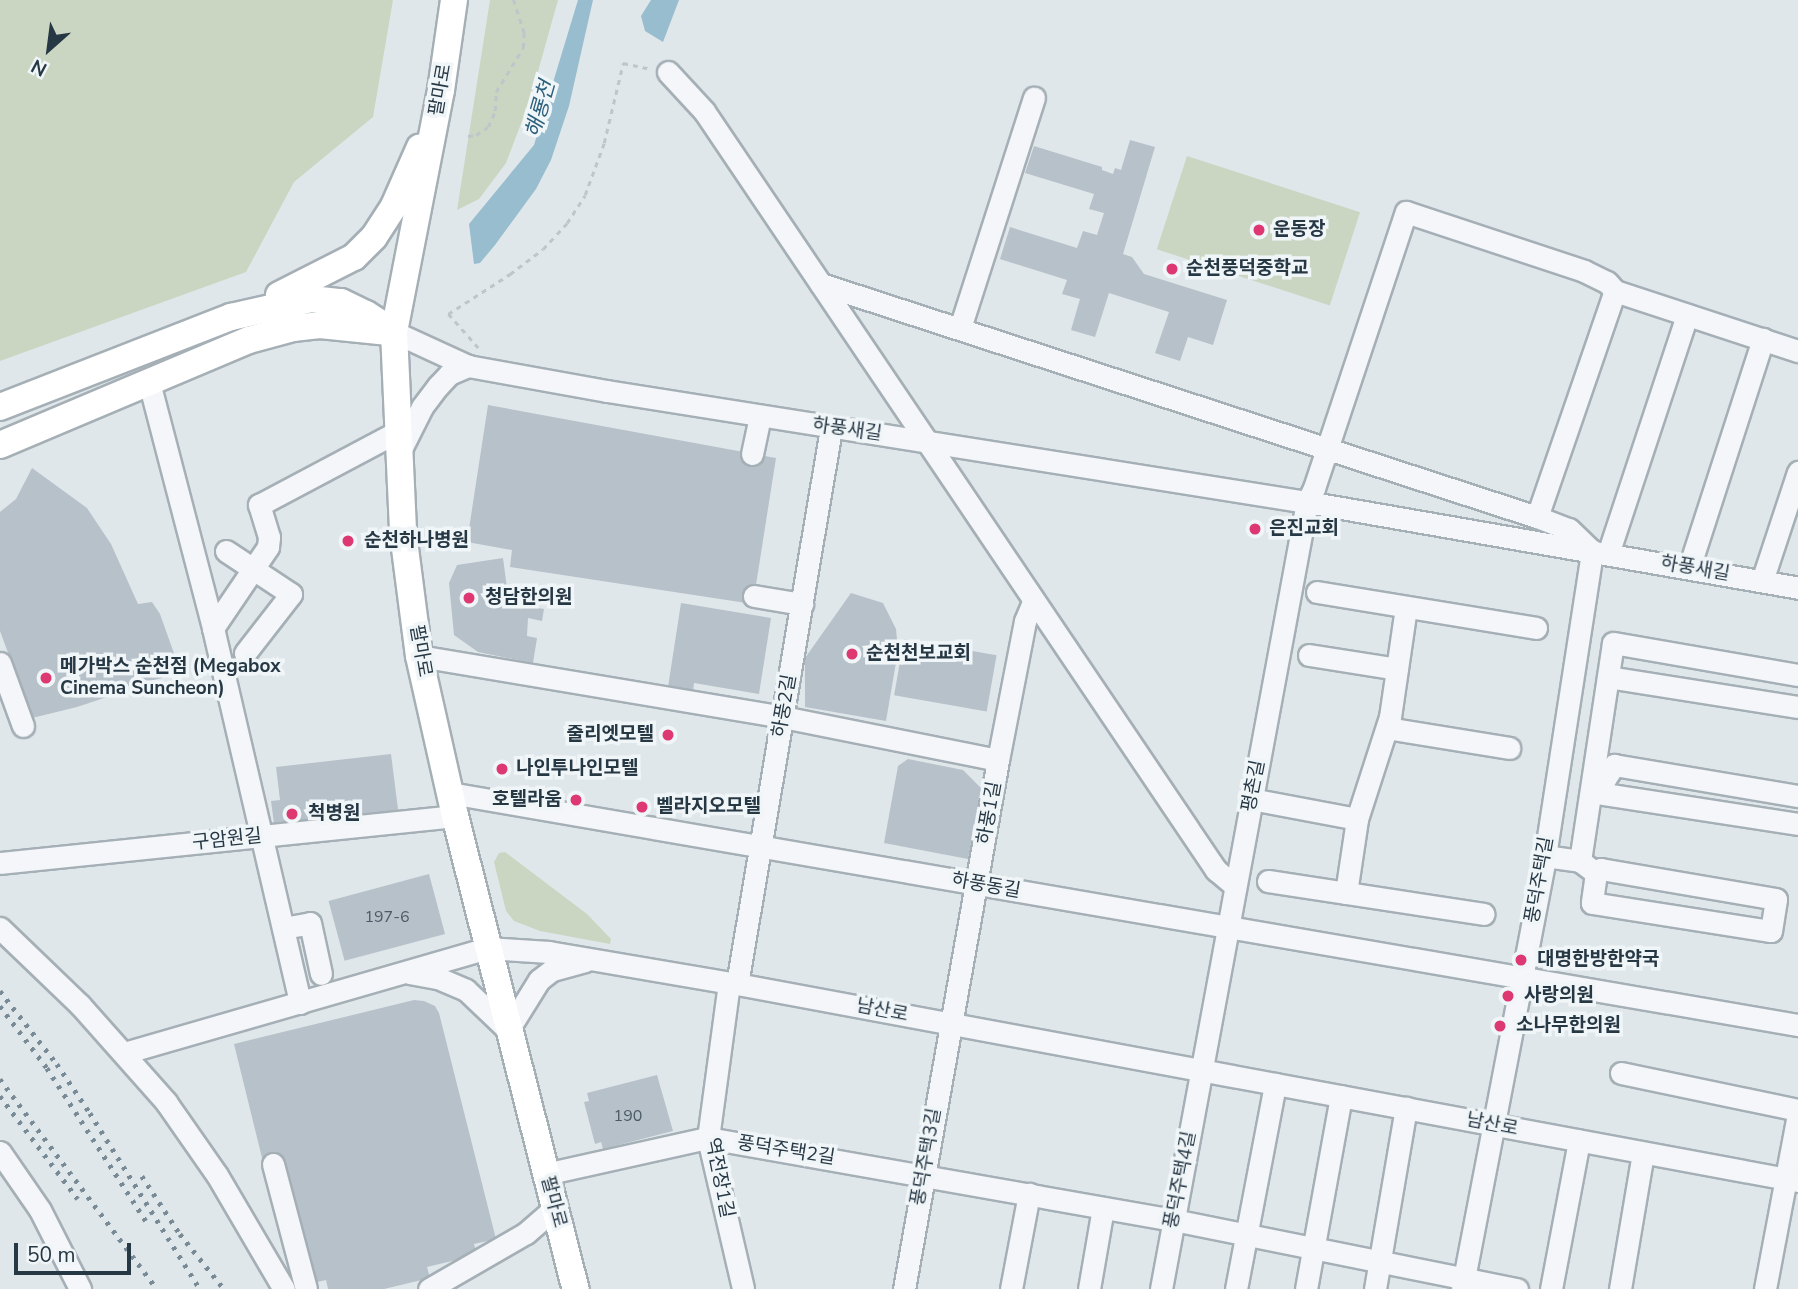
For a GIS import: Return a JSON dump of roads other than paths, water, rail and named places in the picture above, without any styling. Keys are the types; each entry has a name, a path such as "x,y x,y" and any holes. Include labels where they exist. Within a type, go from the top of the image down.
{"main road":[{"name":"팔마로","path":"454,0 442,90 394,332 403,533 419,656 452,805 576,1289"},
{"path":"0,405 231,317 318,278 354,257 374,237 399,196 442,90"},
{"path":"231,317 311,299 341,302 394,332"},
{"path":"0,445 248,340 293,328 320,325 394,332"}],"street":[{"path":"668,72 704,111 1216,870 1234,886"},
{"path":"960,328 1034,98"},
{"name":"평촌길","path":"1202,1071 1234,886 1307,502 1328,449 1406,212 1584,271 1607,282 1615,291"},
{"path":"821,284 1536,517 1569,529 1600,553"},
{"path":"1536,517 1615,291 1798,351"},
{"name":"풍덕주택길","path":"1463,1284 1600,553 1687,315"},
{"name":"하풍새길","path":"394,332 468,366 831,429 926,441 1307,502 1798,587"},
{"path":"1689,568 1763,339"},
{"path":"213,628 268,547 269,537 259,505 398,442 449,374 468,366"},
{"path":"149,382 213,628 300,1003"},
{"path":"752,454 760,417"},
{"name":"하풍2길","path":"733,983 761,847 831,429"},
{"path":"1762,581 1798,472"},
{"path":"226,551 291,594 245,653"},
{"path":"1317,592 1536,628"},
{"path":"754,596 802,604"},
{"name":"하풍1길","path":"951,1025 978,885 998,760 1025,621 1033,602"},
{"path":"1346,893 1357,819 1387,728 1406,607"},
{"path":"1545,856 1588,867 1776,899 1771,931 1592,903 1588,867 1591,792 1613,643 1798,675"},
{"path":"1309,654 1397,669"},
{"path":"419,656 783,717 998,760"},
{"path":"0,663 23,726"},
{"path":"1608,677 1798,707"},
{"path":"1387,728 1509,748"},
{"path":"1591,792 1605,779 1614,765 1798,796"},
{"path":"1591,792 1798,824"},
{"path":"1251,799 1357,819"},
{"name":"구암원길","path":"0,863 262,836 452,805"},
{"name":"하풍동길","path":"452,805 761,847 1798,1025"},
{"path":"1268,881 1483,914"},
{"path":"283,928 310,923 321,974"},
{"path":"0,928 56,980 124,1053 193,1139 284,1289"},
{"path":"124,1053 487,948"},
{"name":"남산로","path":"487,948 593,959 733,983 1792,1180"},
{"path":"407,972 438,978 466,990 508,1030 539,980 564,965 593,959"},
{"name":"역전장1길","path":"733,983 708,1138 743,1289"},
{"name":"풍덕주택3길","path":"904,1289 951,1025"},
{"name":"풍덕주택4길","path":"1161,1289 1202,1071"},
{"path":"1621,1073 1798,1110"},
{"path":"1236,1289 1275,1084"},
{"path":"1306,1289 1341,1096"},
{"path":"1374,1289 1406,1108"},
{"path":"1765,1289 1792,1180 1798,1115"},
{"name":"풍덕주택2길","path":"545,1174 708,1138 923,1173 1380,1261 1463,1284 1517,1289"},
{"path":"1551,1289 1579,1141"},
{"path":"0,1152 40,1210 80,1289"},
{"path":"1620,1289 1643,1153"},
{"path":"273,1164 306,1289"},
{"path":"1011,1289 1029,1194"},
{"path":"1088,1289 1103,1208"},
{"path":"429,1289 526,1233 555,1209"}],"water":[{"path":"578,0 593,0 569,106 551,160 536,189 495,245 480,263 474,264 469,224 534,145"},
{"path":"651,0 679,0 663,42 645,31 641,16"}],"railway":[{"path":"0,991 57,1064 90,1113 200,1289"},
{"path":"0,1006 47,1068 146,1221"},
{"path":"0,1079 157,1289"},
{"path":"0,1096 78,1199"},
{"path":"142,1176 180,1234 224,1289"}],"place":[{"name":"운동장","path":"1259,230"},
{"name":"순천풍덕중학교","path":"1172,269"},
{"name":"은진교회","path":"1255,529"},
{"name":"순천하나병원","path":"348,541"},
{"name":"청담한의원","path":"469,598"},
{"name":"순천천보교회","path":"852,654"},
{"name":"메가박스 순천점 (Megabox Cinema Suncheon)","path":"46,678"},
{"name":"줄리엣모텔","path":"668,735"},
{"name":"나인투나인모텔","path":"502,769"},
{"name":"호텔라움","path":"576,800"},
{"name":"벨라지오모텔","path":"642,807"},
{"name":"척병원","path":"292,814"},
{"name":"대명한방한약국","path":"1521,960"},
{"name":"사랑의원","path":"1508,996"},
{"name":"소나무한의원","path":"1500,1026"}],"water label":[{"name":"해룡천","path":"540,109"}]}
